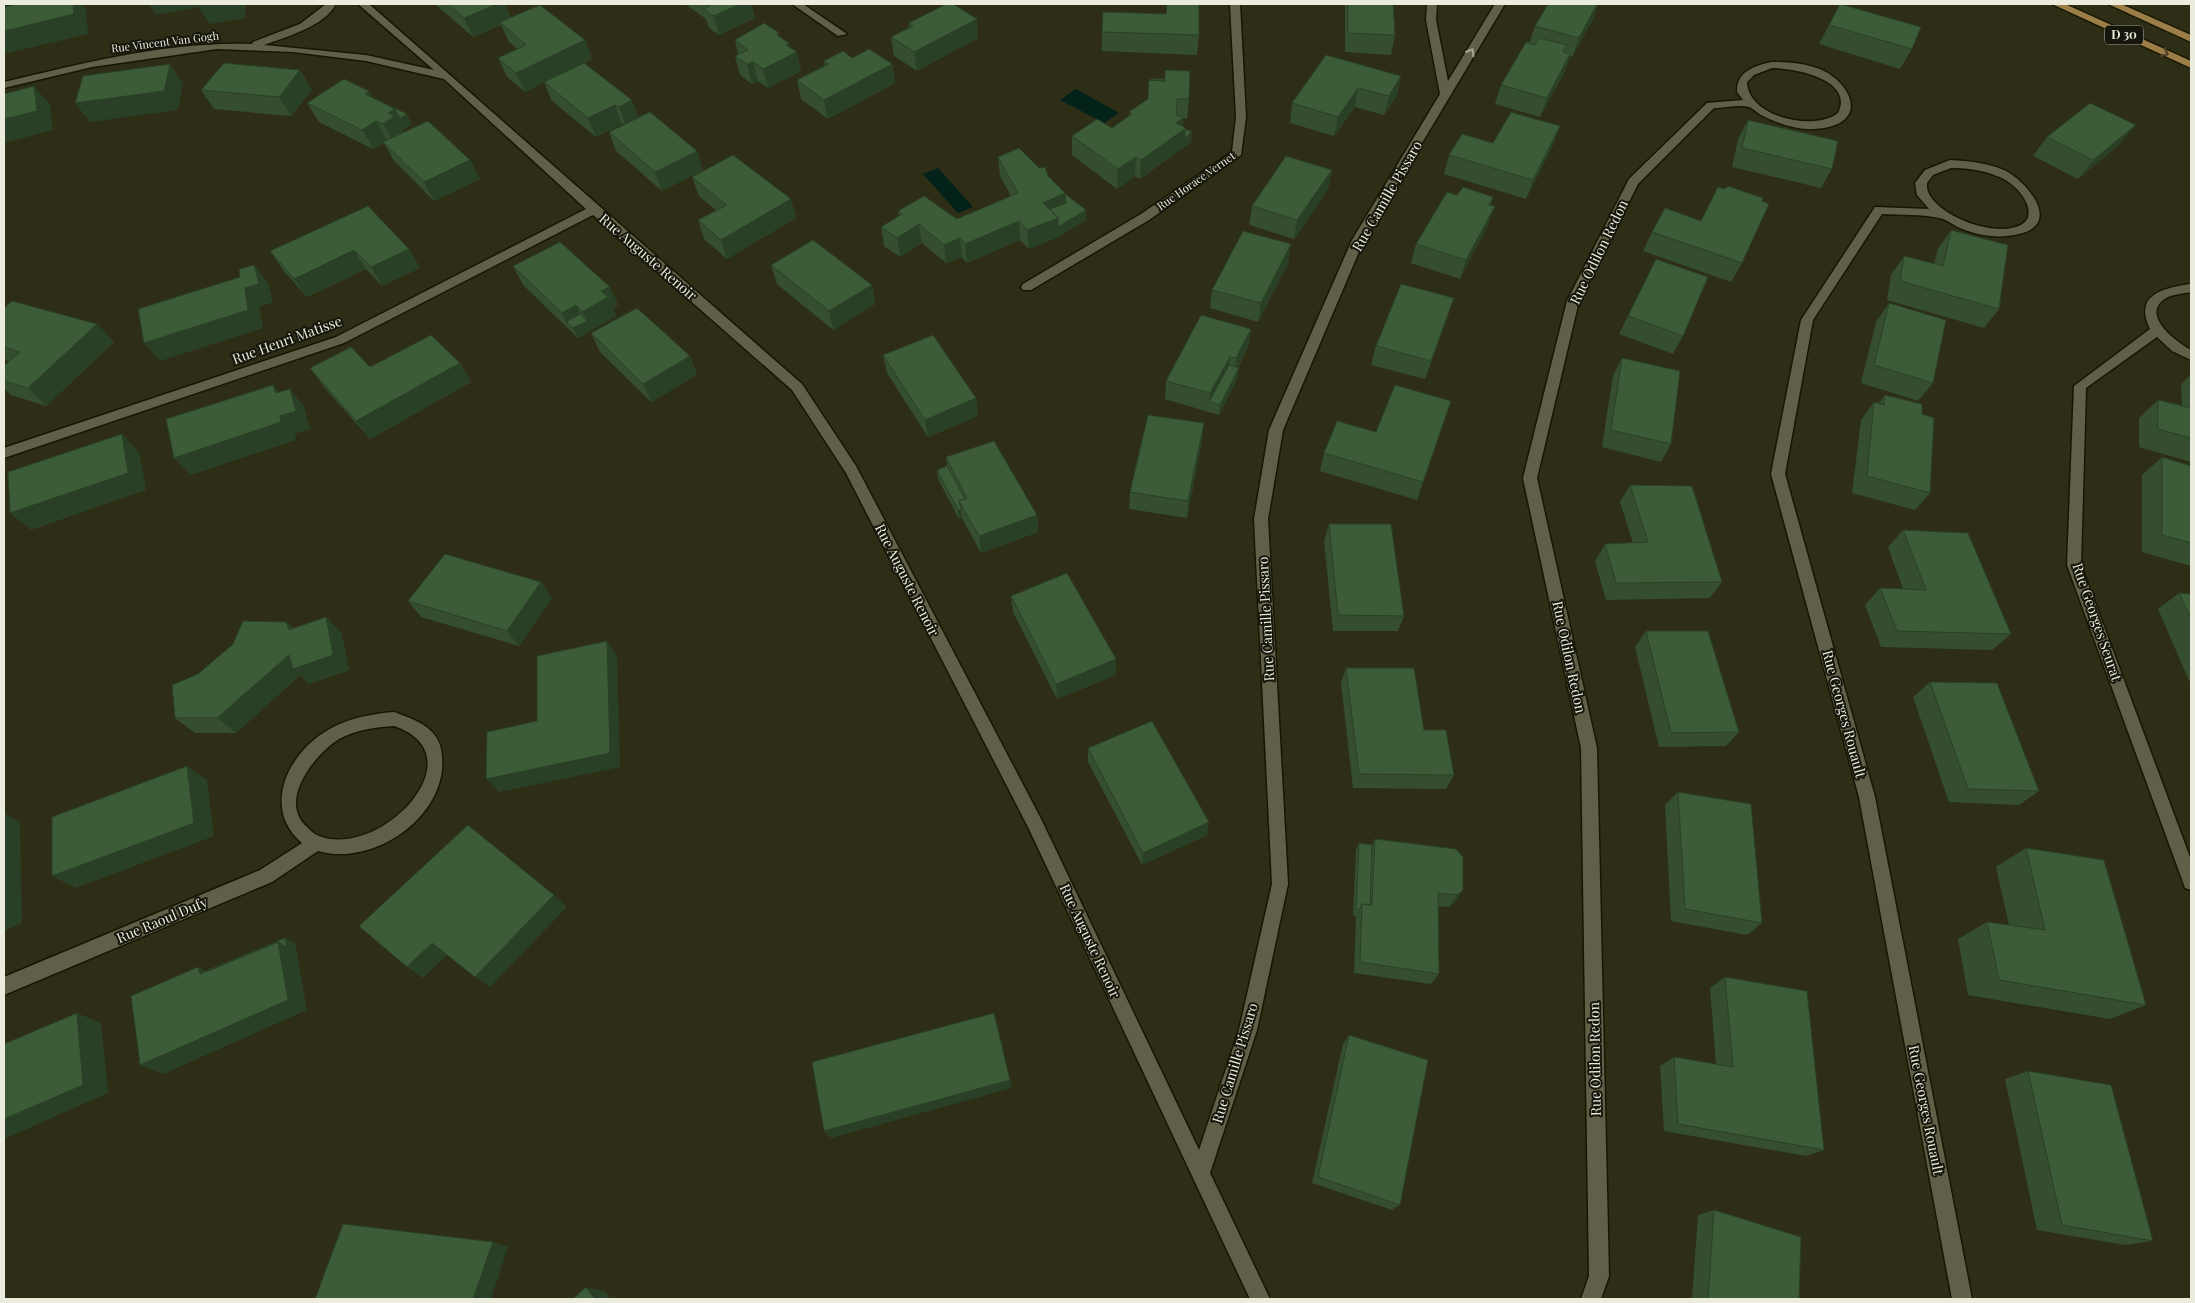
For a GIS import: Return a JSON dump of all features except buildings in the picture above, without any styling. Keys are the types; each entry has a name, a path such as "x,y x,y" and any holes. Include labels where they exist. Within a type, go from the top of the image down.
{"main road":[{"name":"D 30","path":"2057,4 2191,65"},
{"name":"D 30","path":"2113,4 2191,39"}],"street":[{"path":"244,47 265,42 304,26 329,8 331,4"},
{"name":"Rue Auguste Renoir","path":"363,4 448,77 594,210 797,387 851,470 1035,824 1260,1299"},
{"path":"797,4 842,34"},
{"name":"Rue Horace Vernet","path":"1027,287 1145,217 1237,154 1240,117 1235,4"},
{"path":"1432,4 1431,20 1446,94"},
{"name":"Rue Camille Pissaro","path":"1200,1175 1248,1030 1280,884 1261,519 1276,430 1358,240 1500,4"},
{"name":"Rue Vincent Van Gogh","path":"4,85 92,64 217,46 293,49 366,58 448,77"},
{"path":"1771,65 1796,66 1821,74 1844,93 1848,103 1846,112 1839,120 1811,126 1794,125 1776,120 1761,113 1749,103 1743,93 1742,83 1747,75 1757,68 1771,65"},
{"name":"Rue Odilon Redon","path":"1591,1299 1599,1276 1589,748 1530,478 1573,300 1633,182 1712,105 1749,103"},
{"name":"Rue Georges Rouault","path":"1940,214 1929,204 1922,193 1922,183 1926,174 1936,168 1950,164 1975,166 2001,174 2016,182 2028,194 2035,206 2035,217 2028,226 2015,232 1996,234 1976,231 1957,224 1940,214 1879,210 1807,320 1778,474 1867,797 1962,1299"},
{"name":"Rue Henri Matisse","path":"4,453 340,340 594,210"},
{"path":"2191,288 2173,289 2159,294 2151,304 2151,317 2158,330 2170,343 2191,356"},
{"name":"Rue Georges Seurat","path":"2158,330 2080,386 2074,566 2191,882"},
{"path":"371,720 394,720 414,726 428,738 435,755 435,775 426,796 410,816 389,833 364,844 339,847 316,843 299,833 290,817 288,797 299,770 307,757 325,740 348,727 371,720"},
{"name":"Rue Raoul Dufy","path":"4,986 266,876 316,843"}],"water":[{"path":"1076,89 1119,113 1104,123 1060,100"},
{"path":"938,168 973,207 958,213 923,174"}]}
